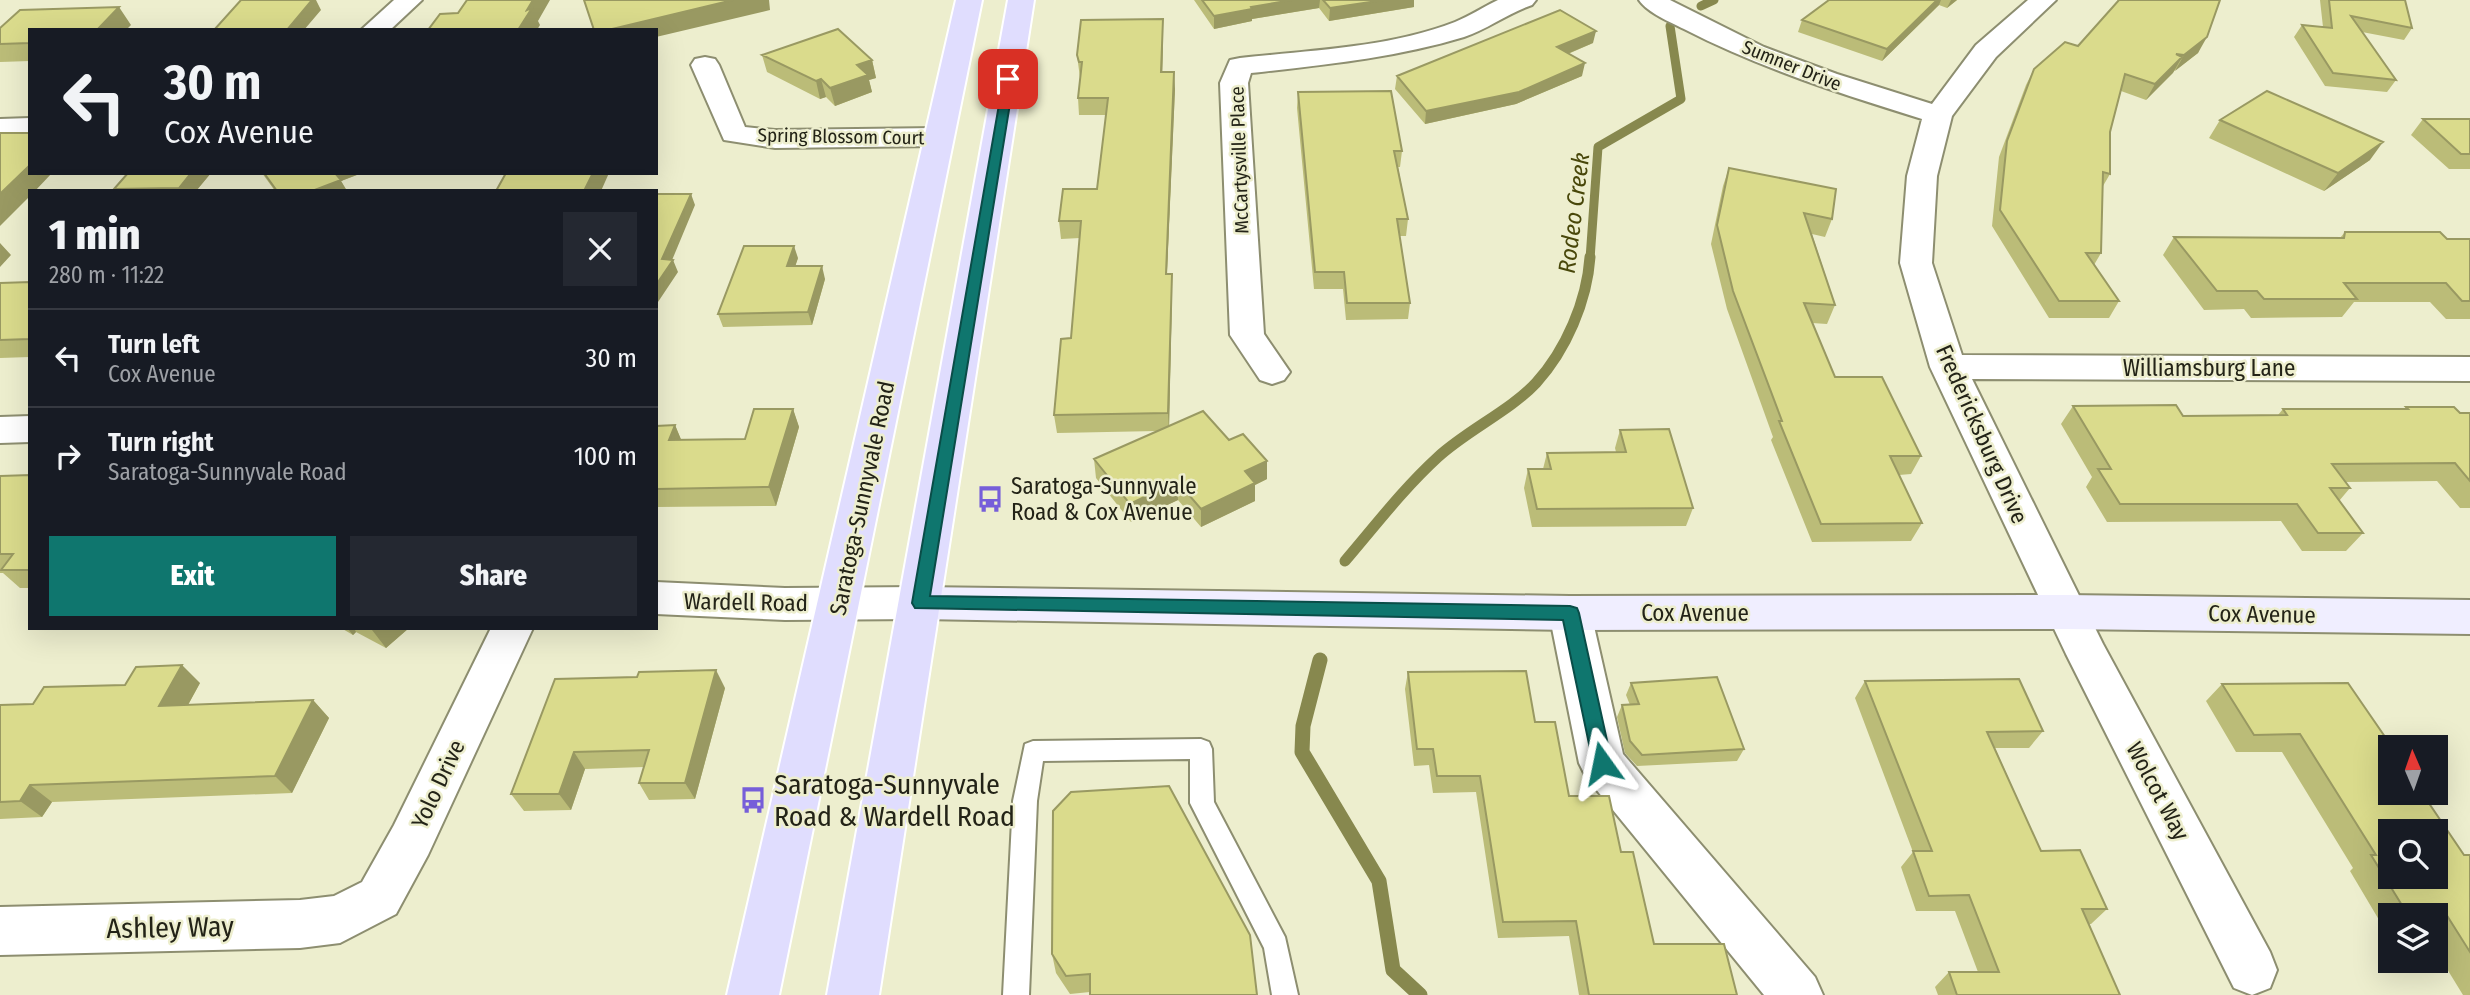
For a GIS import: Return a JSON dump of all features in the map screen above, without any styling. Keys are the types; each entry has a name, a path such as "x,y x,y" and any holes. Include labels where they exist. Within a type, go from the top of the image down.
{"main road":[{"name":"Saratoga-Sunnyvale Road","path":"752,995 840,604 969,0"},
{"path":"853,995 1021,0"},
{"name":"Cox Avenue","path":"921,603 1570,613 2066,612 2470,617"}],"street":[{"path":"376,28 409,0"},
{"name":"McCartysville Place","path":"1272,372 1247,335 1234,83 1240,66 1349,54 1457,31 1510,3 1523,0"},
{"name":"Sumner Drive","path":"1652,0 1701,28 1842,86 1937,114"},
{"name":"Fredericksburg Drive","path":"2043,0 1986,51 1937,114 1922,176 1916,263 1948,367 2066,612"},
{"name":"Spring Blossom Court","path":"705,65 734,134 775,139 938,137"},
{"path":"0,128 28,127"},
{"name":"Williamsburg Lane","path":"1948,367 2470,369"},
{"path":"0,430 28,429"},
{"name":"Wardell Road","path":"658,598 840,604 921,603"},
{"name":"Wolcot Way","path":"2066,612 2252,970"},
{"path":"1570,613 1602,763 1797,995"},
{"name":"Yolo Drive","path":"340,919 379,898 411,840 511,630"},
{"name":"Ashley Way","path":"0,930 300,924 340,919"}],"lane":[{"path":"1016,995 1025,801 1033,751 1201,749 1202,803 1276,946 1285,995"}],"building":[{"path":"241,0 312,0 289,28 216,28"},
{"path":"467,0 533,0 527,10 532,8 519,28 430,28 440,14 458,13"},
{"path":"584,0 733,0 616,28 593,28"},
{"path":"1202,0 1292,0 1214,16"},
{"path":"1323,0 1384,0 1330,8"},
{"path":"1829,0 1937,0 1887,49 1802,20"},
{"path":"2119,0 2220,0 2207,37 2184,55 2176,54 2182,57 2155,84 2125,74 2110,132 2110,174 2103,172 2101,253 2086,253 2119,301 2059,301 2000,210 2007,141 2034,69 2065,42 2078,46"},
{"path":"2329,0 2405,0 2412,28 2351,16 2396,80 2333,73 2302,25 2332,28"},
{"path":"119,7 99,28 28,28 28,43 0,44 0,28 20,10"},
{"path":"1560,10 1596,31 1557,47 1585,63 1519,92 1426,111 1397,76"},
{"path":"1163,19 1161,72 1174,72 1166,274 1172,274 1168,413 1054,415 1061,339 1071,338 1081,221 1059,221 1063,189 1097,189 1108,98 1078,98 1082,62 1079,62 1077,55 1081,20"},
{"path":"838,29 872,60 857,65 868,75 830,88 821,79 816,81 762,55"},
{"path":"1391,91 1402,151 1394,151 1408,219 1397,219 1410,303 1347,303 1344,272 1315,272 1298,92"},
{"path":"2267,91 2383,142 2338,173 2220,120"},
{"path":"2423,119 2470,119 2470,154 2461,154"},
{"path":"0,133 28,133 28,167 0,194"},
{"path":"1729,168 1836,189 1832,219 1804,213 1835,305 1804,303 1835,377 1882,377 1921,456 1890,456 1922,523 1821,524 1779,421 1782,421 1733,291 1717,225"},
{"path":"126,175 189,175 179,188 114,189"},
{"path":"265,175 337,175 341,180 317,189 276,189"},
{"path":"505,175 592,175 585,189 497,189"},
{"path":"658,194 691,194 662,259 673,260 658,282"},
{"path":"2345,232 2440,232 2447,239 2470,239 2470,301 2462,301 2446,283 2344,283 2357,299 2264,299 2257,291 2217,291 2174,237 2344,238"},
{"path":"744,246 794,246 787,266 822,266 808,312 718,314"},
{"path":"28,282 28,339 0,340 0,283"},
{"path":"2176,405 2183,416 2287,415 2283,409 2454,407 2460,413 2470,413 2470,481 2455,463 2332,464 2350,488 2330,488 2363,533 2318,533 2297,504 2120,504 2098,469 2111,469 2073,406"},
{"path":"754,409 793,409 769,487 658,489 658,426 675,425 669,440 745,439"},
{"path":"1203,411 1229,440 1243,434 1267,461 1245,471 1255,483 1201,509 1177,481 1130,504 1094,459"},
{"path":"1669,429 1693,508 1537,509 1528,469 1551,469 1547,453 1626,452 1620,430"},
{"path":"28,475 28,570 1,570 13,554 0,554 0,476"},
{"path":"182,665 159,706 313,700 275,776 30,785 20,801 0,802 0,705 33,704 44,687 125,685 136,667"},
{"path":"716,670 685,783 639,783 649,750 574,752 559,794 511,794 555,679 637,677 639,672"},
{"path":"1526,671 1535,722 1555,722 1569,796 1609,796 1621,852 1633,852 1654,944 1724,944 1737,995 1589,995 1576,921 1503,922 1480,776 1437,776 1433,749 1417,749 1408,672"},
{"path":"1717,677 1744,749 1642,755 1630,741 1622,705 1639,704 1631,683"},
{"path":"2019,679 2043,731 1987,732 2041,851 2080,850 2107,909 2082,909 2120,995 1957,995 1949,972 1999,972 1969,895 1929,896 1913,851 1932,851 1865,681"},
{"path":"2348,683 2384,735 2378,735 2378,805 2430,805 2440,819 2378,819 2378,866 2371,855 2376,855 2300,734 2254,735 2222,684"},
{"path":"1169,786 1250,935 1257,995 1090,995 1090,974 1066,976 1052,954 1053,811 1071,792"},
{"path":"2448,831 2464,855 2470,855 2470,952 2448,917 2448,903 2401,903 2392,889 2448,889"}],"waterway":[{"name":"Rodeo Creek","path":"1701,6 1714,0"},
{"name":"Rodeo Creek","path":"1590,259 1598,147 1681,99 1670,26"},
{"name":"Rodeo Creek","path":"1345,561 1425,469 1462,438 1526,393 1547,370 1557,356 1580,308 1590,257"},
{"name":"Rodeo Creek","path":"1320,660 1303,726 1302,752 1379,881 1393,970 1420,995"}],"place":[{"name":"Saratoga-Sunnyvale Road & Cox Avenue","path":"990,499"},
{"name":"Saratoga-Sunnyvale Road & Wardell Road","path":"753,800"}],"route":[{"path":"1008,79 921,603 1570,613 1602,763"}]}
